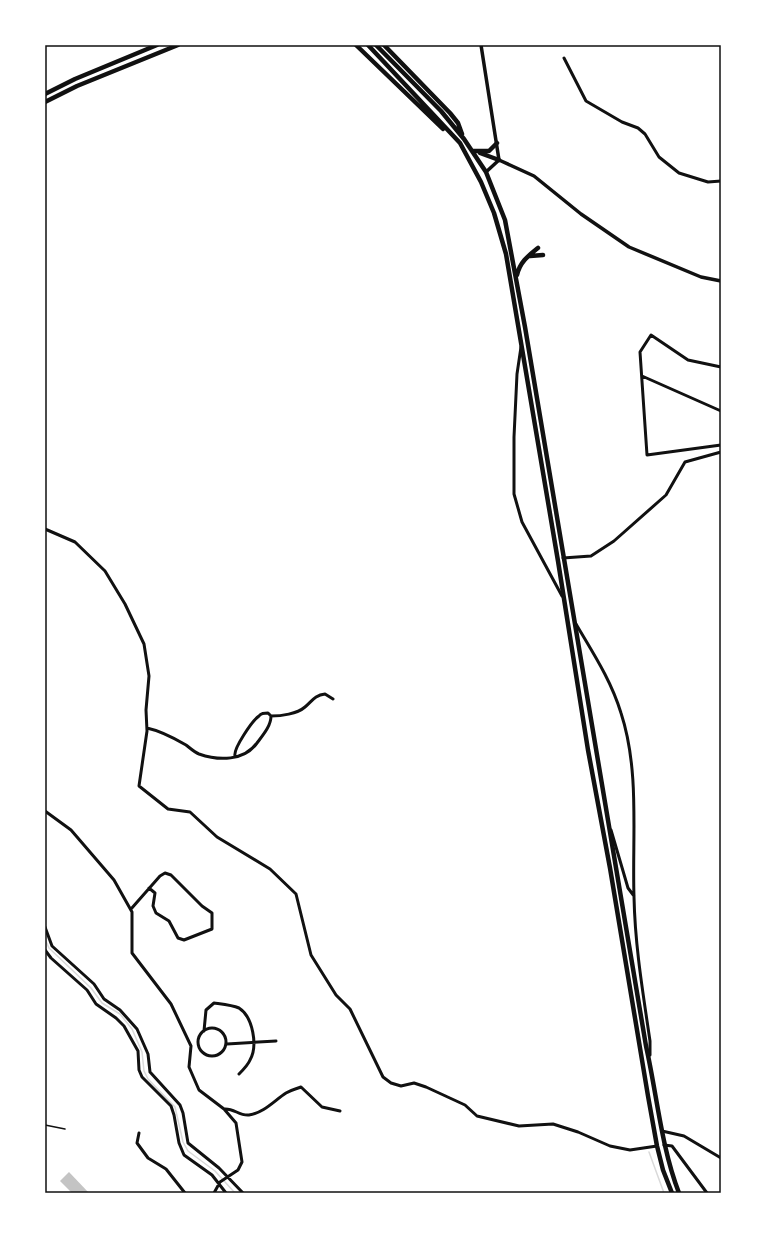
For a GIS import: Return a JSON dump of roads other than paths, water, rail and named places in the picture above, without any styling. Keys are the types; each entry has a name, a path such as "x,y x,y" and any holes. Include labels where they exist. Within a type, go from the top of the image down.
{"main road":[{"path":"45,94 75,79 158,45"},
{"path":"45,102 78,86 178,45"},
{"path":"356,45 445,132 460,143"},
{"path":"368,45 374,47 441,111 476,152 506,220 664,1145 679,1193"},
{"path":"384,45 450,113 458,123 464,139"},
{"path":"374,47 460,143 481,182 494,213 506,254 588,750 610,868 657,1146 672,1193"},
{"path":"476,152 489,151 497,143"},
{"path":"476,152 499,160"},
{"path":"516,277 518,268 525,259 538,248"},
{"path":"525,259 533,255 543,255"}],"street":[{"path":"481,45 499,160"},
{"path":"564,58 586,101 622,122 638,128 645,134 659,157 679,173 708,182 721,181"},
{"path":"486,172 499,160"},
{"path":"499,160 534,176 581,214 629,247 701,277 721,281"},
{"path":"721,368 688,360 651,335 640,352 647,455 721,445"},
{"path":"521,346 517,374 514,437 514,494 522,522 564,599"},
{"path":"642,376 721,411"},
{"path":"563,558 591,556 608,545 666,495 685,462 721,452"},
{"path":"45,529 75,542 104,571 125,604 144,644 148,676 146,710 147,728 139,786 168,809 190,812 217,837 270,870 296,894 312,955 336,995 350,1008 383,1077 391,1083 402,1086 414,1083 465,1105 477,1116 519,1126 553,1124 578,1132 610,1146 630,1150 657,1146"},
{"path":"573,619 606,674 622,713 630,753 636,945 650,1041 650,1064"},
{"path":"235,756 239,743 254,721 262,714 268,713 271,716 283,715 303,708 309,701 320,695 325,694 333,699"},
{"path":"147,728 170,736 198,753 224,758 234,758 235,756 244,755 253,749 266,730 271,716"},
{"path":"45,811 71,830 114,880 130,909 134,933 132,953 171,1004 191,1046 189,1068 199,1090 224,1109 236,1123 242,1162 238,1170 219,1183 214,1193"},
{"path":"608,824 614,836 628,888 634,896"},
{"path":"130,909 149,888 160,876 165,873 171,875 202,906 212,913 212,929 184,940 178,938 169,921 156,913 153,906 155,893 149,888"},
{"path":"45,926 52,946 94,984 104,999 120,1010 137,1029 148,1054 148,1066 150,1072 180,1105 183,1113 188,1143 243,1193"},
{"path":"45,950 50,958 87,990 96,1004 116,1018 124,1026 138,1051 139,1070 142,1077 171,1106 179,1143 184,1155 212,1175 226,1193"},
{"path":"204,1030 213,1028 221,1031 224,1035 227,1044 219,1055 210,1056 202,1051 198,1043 204,1030 206,1010 214,1003 238,1008 245,1015 249,1023 254,1042 251,1059 239,1074"},
{"path":"227,1044 276,1041"},
{"path":"189,1043 198,1043"},
{"path":"224,1109 230,1108 241,1115 251,1115 268,1107 288,1092 301,1087 322,1108 340,1111"},
{"path":"662,1131 684,1136 721,1158"},
{"path":"139,1133 137,1143 148,1158 166,1169 185,1193"},
{"path":"664,1145 672,1146 707,1193"}],"lane":[{"path":"45,1125 65,1128"}],"waterway":[{"path":"45,939 49,948 91,988 102,1003 120,1014 132,1029 142,1052 144,1071 148,1079 175,1107 183,1142 188,1151 215,1171 235,1193"},
{"path":"649,1152 664,1193"}]}
